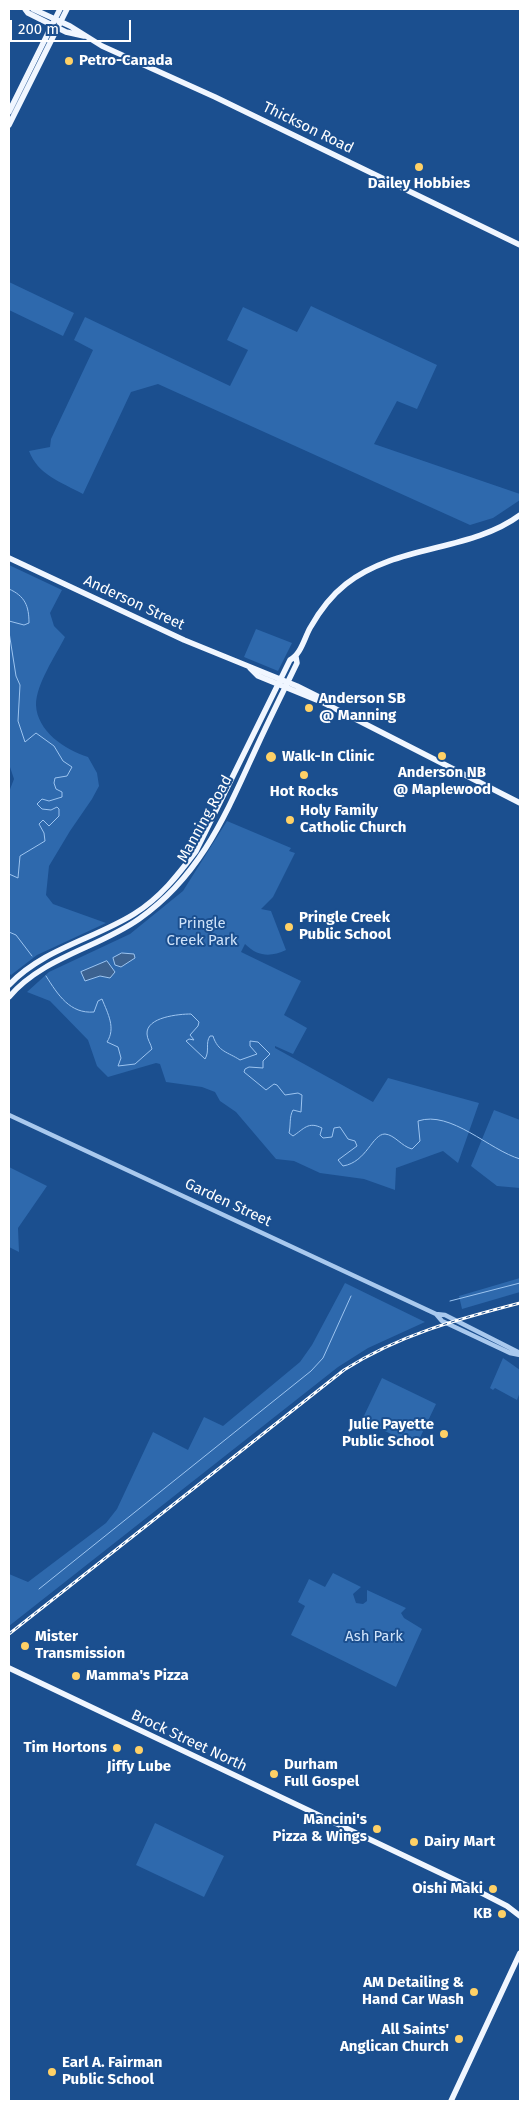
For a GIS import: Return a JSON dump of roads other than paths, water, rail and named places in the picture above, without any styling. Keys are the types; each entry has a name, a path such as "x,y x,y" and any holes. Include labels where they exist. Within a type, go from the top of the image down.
{"main road":[{"name":"Thickson Road","path":"25,9 55,27 76,36 84,36"},
{"name":"Thickson Road","path":"34,9 58,20 84,36 215,97 520,245"},
{"path":"9,125 55,27 60,9"},
{"path":"58,20 68,9"},
{"path":"9,112 55,27"},
{"name":"Manning Road","path":"9,997 52,963 138,920 173,892 187,878 203,856 222,821 297,664 296,657 310,628 325,606 346,584 373,567 403,555 483,534 520,515"},
{"name":"Anderson Street","path":"9,558 184,640 250,668 258,676 279,682 324,703 520,803"},
{"name":"Manning Road","path":"9,985 41,960 135,914 160,894 177,876 196,851 290,660 296,657"},
{"name":"Brock Street North","path":"9,1668 472,1888 507,1906 520,1916"},
{"path":"451,2101 520,1953"}],"street":[{"name":"Garden Street","path":"9,1114 436,1314 445,1315 505,1344 520,1354"},
{"name":"Garden Street","path":"436,1314 442,1321 495,1346 520,1354"},
{"path":"495,1346 505,1344"}],"waterway":[{"path":"9,589 19,595 25,602 29,623 24,625 9,621"},
{"path":"9,632 16,676 20,685 18,721 25,742 36,733 54,746 63,761 72,767 67,776 55,778 56,789 62,792 62,797 49,801 42,799 37,804 42,809 51,810 57,807 59,809 59,816 49,826 43,820 39,824 44,833 45,841 20,856 18,878 9,874"},
{"path":"9,932 16,935 32,956"},
{"path":"46,976 60,996 78,1010 94,1012 98,1001 102,999 111,1026 110,1037 107,1042 118,1047 121,1058 118,1066 135,1064 152,1049 147,1036 148,1028 157,1020 172,1016 191,1014 199,1022 190,1035 194,1040 189,1039 186,1041 205,1059 210,1036 213,1036 221,1049 240,1060 257,1054 250,1046 250,1041 258,1042 270,1054 263,1061 263,1068 249,1067 244,1072 266,1090 274,1084 285,1095 298,1093 302,1095 301,1112 293,1110 291,1115 289,1133 293,1136 306,1127 313,1125 322,1128 320,1135 323,1138 332,1137 334,1128 340,1127 348,1139 355,1141 357,1146 338,1160 343,1166 358,1159 380,1135 392,1136 412,1149 420,1141 418,1121 431,1119 457,1126 520,1159"},
{"path":"450,1301 520,1283"},
{"path":"39,1589 311,1371 323,1358 351,1296"}],"railway":[{"path":"9,1634 344,1370 386,1347 429,1329 520,1303"}],"place":[{"name":"Petro-Canada","path":"69,61"},
{"name":"Dailey Hobbies","path":"419,167"},
{"name":"Anderson SB @ Manning","path":"309,708"},
{"name":"Anderson NB @ Maplewood","path":"442,756"},
{"name":"Walk-In Clinic","path":"271,757"},
{"name":"Hot Rocks","path":"304,775"},
{"name":"Holy Family Catholic Church","path":"290,820"},
{"name":"Pringle Creek Public School","path":"289,927"},
{"name":"Julie Payette Public School","path":"444,1434"},
{"name":"Mister Transmission","path":"25,1646"},
{"name":"Mamma's Pizza","path":"76,1676"},
{"name":"Tim Hortons","path":"117,1748"},
{"name":"Jiffy Lube","path":"139,1750"},
{"name":"Durham Full Gospel","path":"274,1774"},
{"name":"Mancini's Pizza & Wings","path":"377,1829"},
{"name":"Dairy Mart","path":"414,1842"},
{"name":"Oishi Maki","path":"493,1889"},
{"name":"KB","path":"502,1914"},
{"name":"AM Detailing & Hand Car Wash","path":"474,1992"},
{"name":"All Saints' Anglican Church","path":"459,2039"},
{"name":"Earl A. Fairman Public School","path":"52,2072"}],"park label":[{"name":"Pringle Creek Park","path":"202,932"},
{"name":"Ash Park","path":"374,1637"}]}
